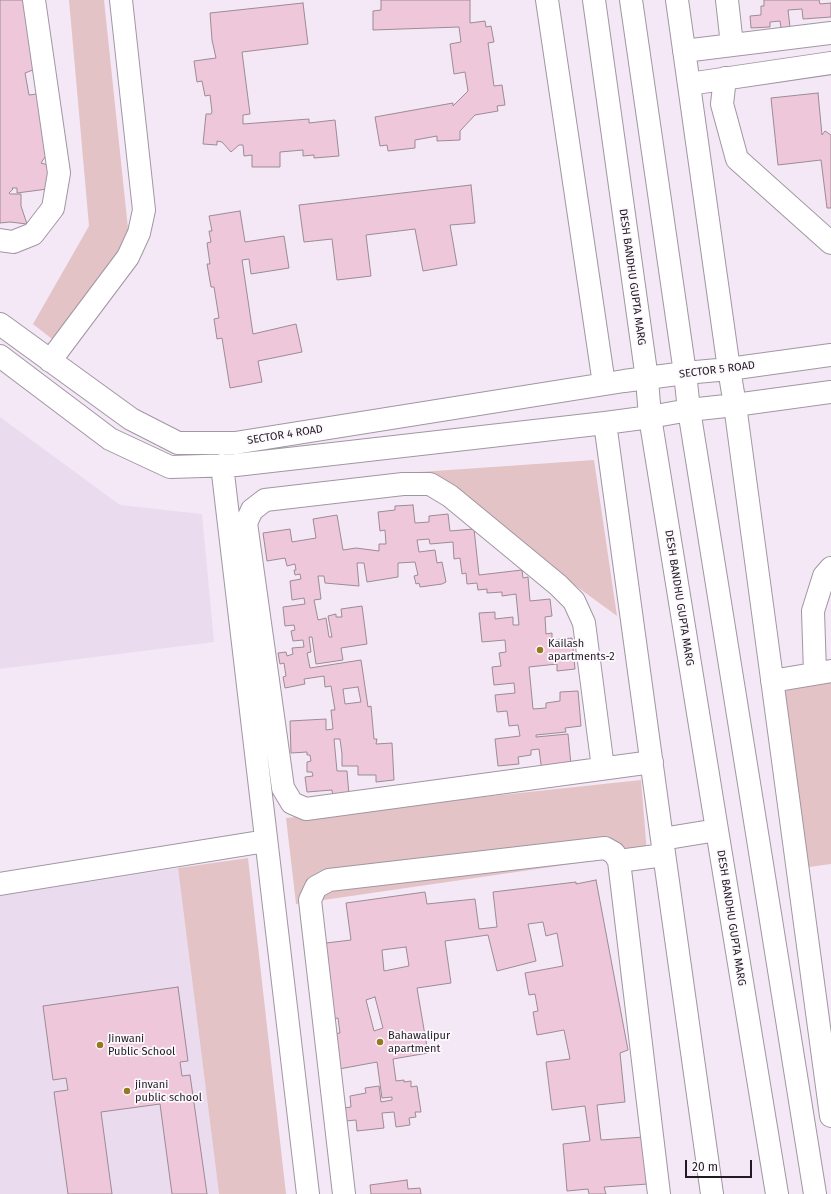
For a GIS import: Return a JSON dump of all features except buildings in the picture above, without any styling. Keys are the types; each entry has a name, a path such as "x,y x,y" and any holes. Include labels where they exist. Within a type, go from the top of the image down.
{"street":[{"path":"0,240 13,242 33,234 53,208 59,173 34,0"},
{"path":"50,361 128,257 139,233 144,210 121,0"},
{"path":"547,0 604,384"},
{"name":"DESH BANDHU GUPTA MARG","path":"594,0 646,378 650,417 716,830 777,1194"},
{"path":"631,0 685,373 689,410 815,1194"},
{"path":"677,0 828,1075 831,1113 802,1118"},
{"path":"727,0 732,45"},
{"path":"684,51 831,33"},
{"path":"690,84 831,63"},
{"path":"725,78 722,104 737,159 831,242"},
{"name":"SECTOR 4 ROAD","path":"0,324 130,419 178,443 235,443 604,384"},
{"name":"SECTOR 5 ROAD","path":"604,384 831,355"},
{"name":"SECTOR 4 ROAD","path":"0,356 110,439 170,467 222,465 606,423"},
{"path":"712,1194 663,847 606,423 689,410 831,392"},
{"path":"222,465 308,1194"},
{"path":"603,768 584,623 574,601 558,585 450,496 430,484 403,484 265,500 252,510 246,523 248,538 283,788 292,803 306,809 652,762"},
{"path":"772,681 823,672 813,611 824,576 831,568"},
{"path":"619,861 716,830"},
{"path":"0,884 266,841"},
{"path":"344,1194 310,900 316,887 329,880 605,848 614,853 619,861 659,1194"},
{"path":"796,1080 828,1075"}],"shaded area":[{"path":"69,0 104,0 129,238 52,339 33,324 89,226"},
{"path":"0,417 120,505 202,514 214,642 0,669"},
{"path":"594,460 617,616 420,472"},
{"path":"831,680 831,864 802,868 777,688"},
{"path":"641,780 647,853 296,904 286,818"},
{"path":"248,858 286,1194 219,1194 178,868"},
{"name":"Jinwani Public School","path":"178,868 219,1194 0,1194 0,896"}],"place":[{"name":"Kailash apartments-2","path":"540,650"},
{"name":"Bahawalipur apartment","path":"380,1042"},
{"name":"Jinwani Public School","path":"100,1045"},
{"name":"jinvani public school","path":"127,1091"}]}
